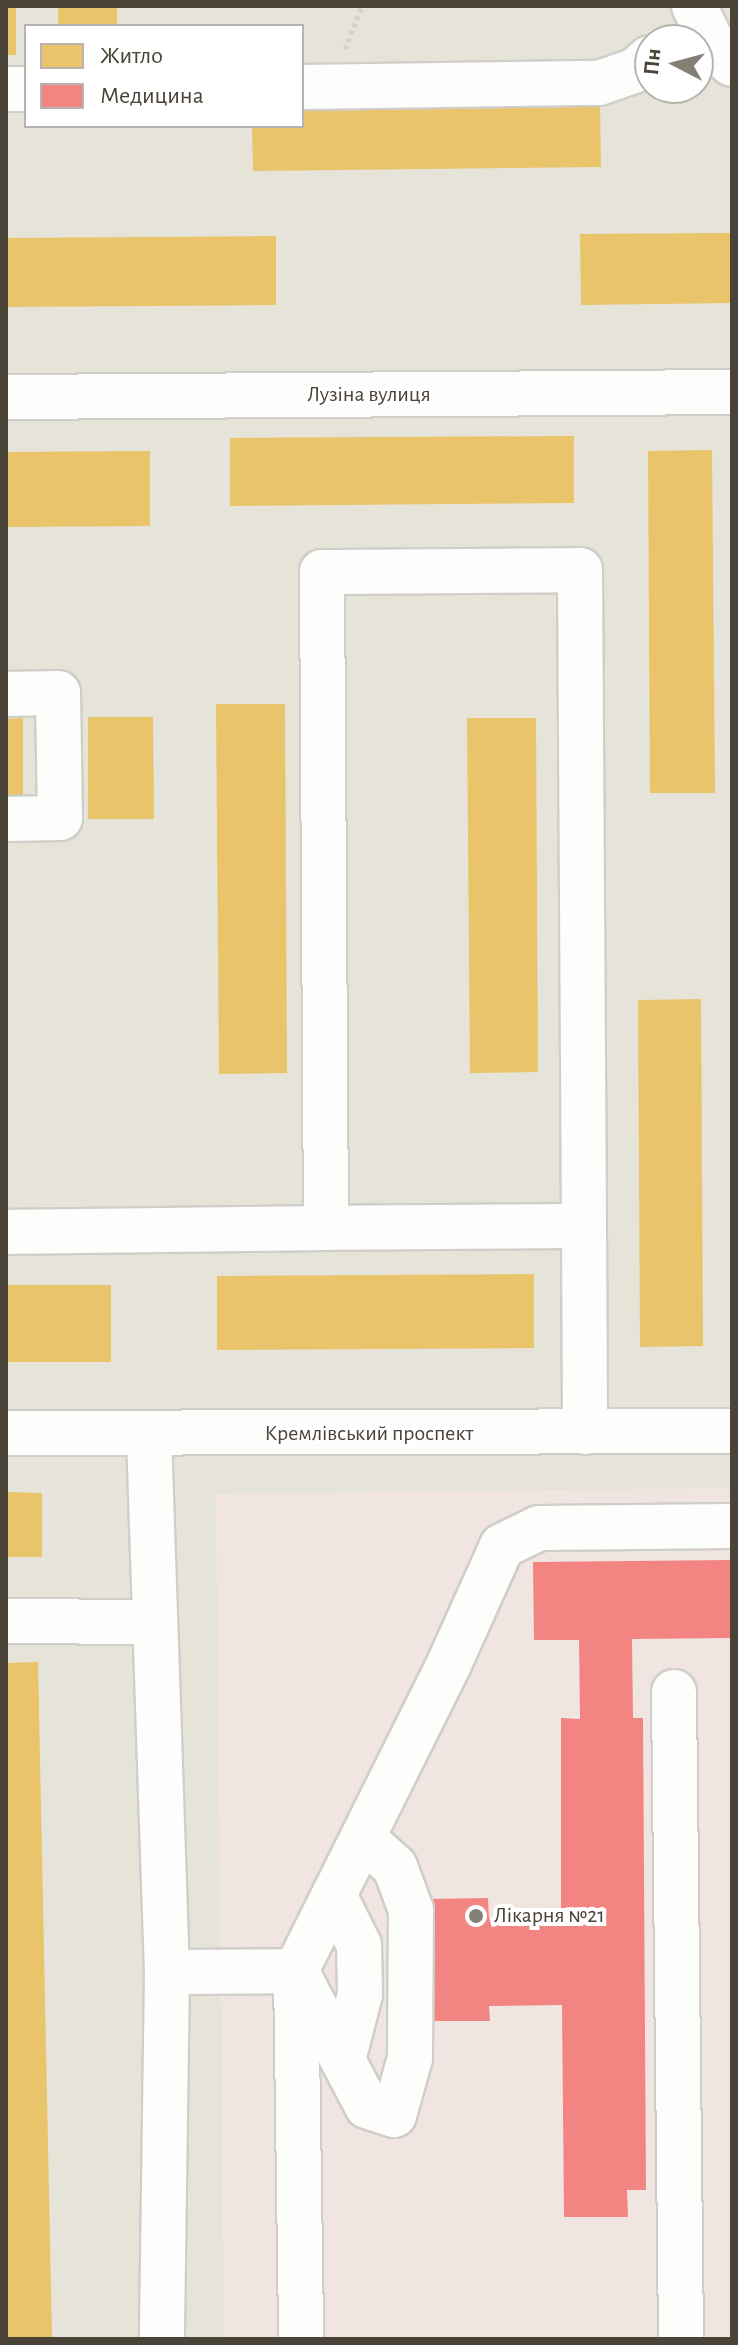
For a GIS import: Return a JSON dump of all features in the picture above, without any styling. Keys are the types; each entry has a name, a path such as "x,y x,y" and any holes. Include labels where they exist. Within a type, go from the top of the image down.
{"street":[{"path":"685,20 704,20 716,50 732,64"},
{"path":"304,87 599,83 634,71"},
{"name":"Лузіна вулиця","path":"6,397 732,392"},
{"path":"326,1228 322,572 580,570 585,1432"},
{"path":"6,694 58,693 60,818 6,819"},
{"path":"6,1232 584,1226"},
{"name":"Кремлівський проспект","path":"6,1433 149,1436 732,1431"},
{"path":"149,1436 167,1972 162,2339"},
{"path":"301,2339 296,1971 502,1546 539,1528 732,1526"},
{"path":"6,1621 153,1622"},
{"path":"674,1692 681,2339"},
{"path":"296,1971 367,2106 394,2115 410,2058 411,1910 395,1867 363,1838"},
{"path":"334,1895 359,1945 360,1994 343,2060"},
{"path":"167,1972 296,1971"}],"shaded area":[{"path":"6,6 732,6 732,2339 6,2339"},
{"name":"Лікарня №21","path":"732,1488 732,2339 224,2339 216,1494"}],"building: Житло":[{"path":"6,6 16,6 16,55 6,55"},
{"path":"58,6 117,6 117,24 58,24"},
{"path":"600,104 601,167 253,171 252,128 304,128 304,108"},
{"path":"732,233 732,303 581,305 580,234"},
{"path":"276,236 276,305 6,307 6,238"},
{"path":"574,436 574,503 230,506 230,438"},
{"path":"712,450 715,793 650,793 648,451"},
{"path":"150,451 150,526 6,527 6,452"},
{"path":"216,704 285,704 287,1073 219,1074"},
{"path":"88,717 153,717 154,819 88,819"},
{"path":"23,718 23,798 6,798 6,719"},
{"path":"467,718 536,718 538,1072 470,1073"},
{"path":"701,999 703,1346 640,1347 638,1000"},
{"path":"534,1274 534,1348 217,1350 217,1276"},
{"path":"6,1285 111,1285 111,1362 6,1362"},
{"path":"6,1492 42,1493 42,1557 6,1557"},
{"path":"38,1662 52,2339 6,2339 6,1663"}],"building: Медицина":[{"path":"732,1560 732,1638 632,1639 633,1718 643,1718 646,2190 627,2190 628,2217 564,2217 562,2005 489,2006 490,2021 429,2021 428,1899 488,1898 489,1918 561,1917 561,1718 580,1719 579,1640 534,1640 533,1562"}],"place":[{"name":"Лікарня №21","path":"476,1916"}]}
